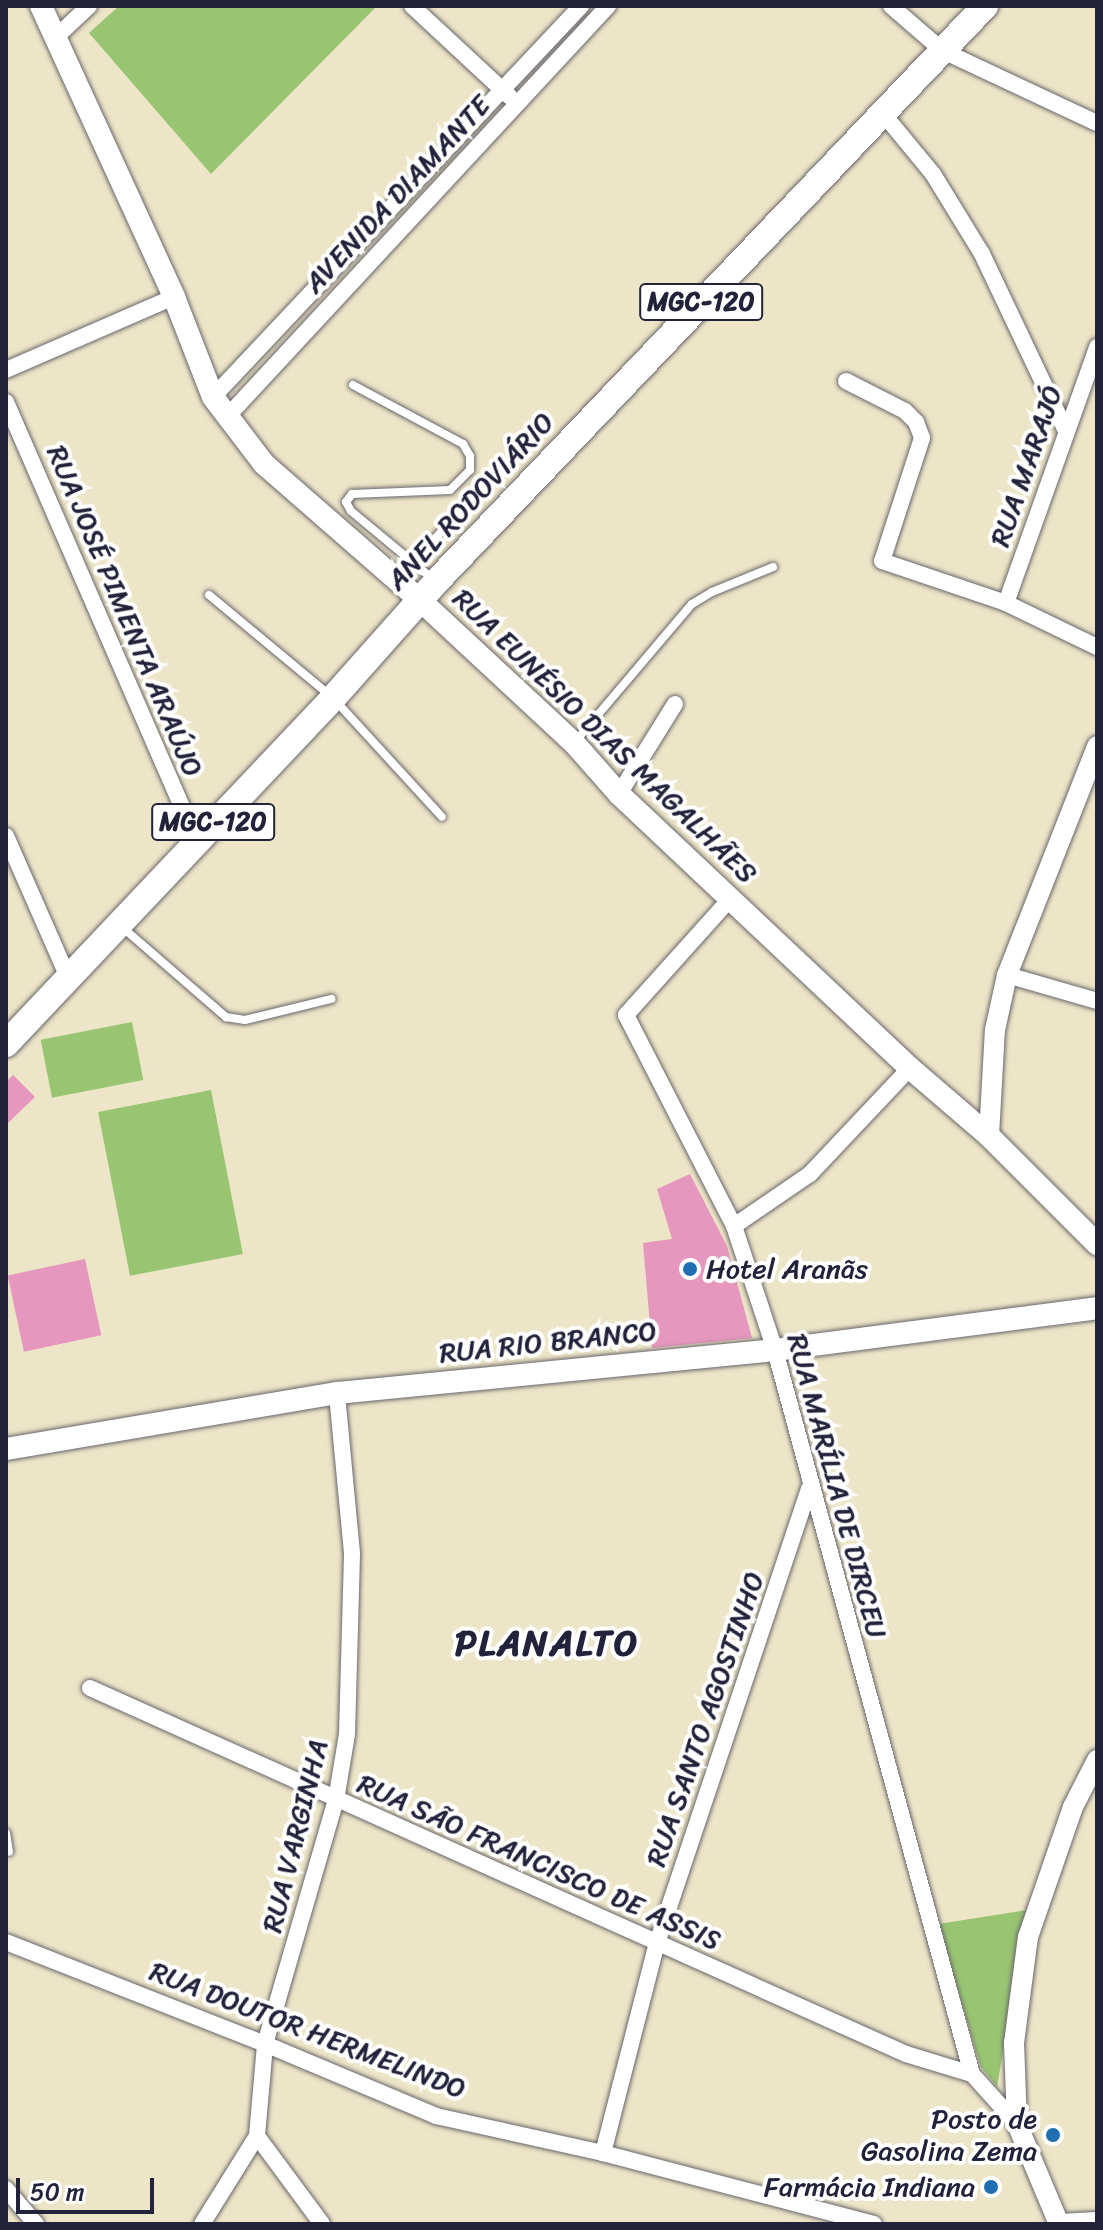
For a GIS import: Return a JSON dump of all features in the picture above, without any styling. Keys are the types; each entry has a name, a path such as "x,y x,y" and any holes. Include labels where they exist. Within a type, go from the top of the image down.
{"main road":[{"name":"RUA EUNÉSIO DIAS MAGALHÃES","path":"41,6 174,297 213,397 264,464 429,592 619,794 910,1068 989,1136 1097,1244"},
{"name":"ANEL RODOVIÁRIO","path":"6,1044 881,111 985,6"},
{"name":"RUA RIO BRANCO","path":"6,1449 337,1393 775,1350 1097,1308"}],"street":[{"path":"54,39 89,6"},
{"path":"412,6 517,103"},
{"name":"AVENIDA DIAMANTE","path":"213,397 581,6"},
{"name":"AVENIDA DIAMANTE","path":"226,418 608,6"},
{"path":"891,6 943,51 1097,123"},
{"path":"881,111 933,174 975,242 1065,429"},
{"path":"6,370 174,297"},
{"name":"RUA MARAJÓ","path":"1006,603 1065,429 1097,347"},
{"path":"846,381 905,411 916,422 922,438 882,561 1006,603 1097,647"},
{"name":"RUA JOSÉ PIMENTA ARAÚJO","path":"6,402 196,840"},
{"path":"619,794 675,704"},
{"path":"989,1136 995,1030 1007,975 1097,746"},
{"path":"6,836 68,977"},
{"name":"RUA MARÍLIA DE DIRCEU","path":"730,899 626,1015 734,1226 775,1350 972,2074 1017,2124"},
{"path":"1007,975 1097,1001"},
{"path":"734,1226 810,1174 910,1068"},
{"name":"RUA VARGINHA","path":"202,2224 257,2136 265,2044 336,1800 347,1734 352,1553 337,1393"},
{"name":"RUA SANTO AGOSTINHO","path":"603,2153 657,1943 810,1487"},
{"name":"RUA SÃO FRANCISCO DE ASSIS","path":"90,1688 906,2054 972,2074"},
{"path":"1097,1760 1073,1807 1028,1937 1014,2043 1017,2124 1060,2224 1097,2222"},
{"name":"RUA DOUTOR HERMELINDO","path":"6,1942 265,2044 436,2116 603,2153 861,2223"},
{"path":"257,2136 322,2224"},
{"path":"6,2189 36,2224"}],"lane":[{"path":"353,385 463,444 470,456 470,470 450,490 352,494 348,498 351,511 413,563 429,592"},
{"path":"413,563 479,490"},
{"path":"574,743 692,604 712,592 773,567"},
{"path":"209,595 333,698 442,817"},
{"path":"118,924 226,1017 245,1020 331,999"},
{"path":"6,1833 9,1852"}],"green space":[{"path":"119,6 377,6 211,174 89,33"},
{"path":"132,1022 143,1080 52,1098 41,1040"},
{"path":"211,1090 243,1254 130,1276 98,1112"},
{"path":"1027,1910 997,2087 981,2067 938,1924"}],"building":[{"path":"13,1075 35,1097 6,1125 6,1082"},
{"name":"Hotel Aranãs","path":"690,1174 727,1246 752,1338 652,1348 643,1243 672,1239 657,1189"},
{"path":"85,1259 101,1335 24,1352 8,1275"}],"place":[{"name":"Hotel Aranãs","path":"690,1269"},
{"name":"Posto de Gasolina Zema","path":"1053,2135"},
{"name":"Farmácia Indiana","path":"991,2187"}],"district":[{"name":"PLANALTO","path":"547,1644"}]}
